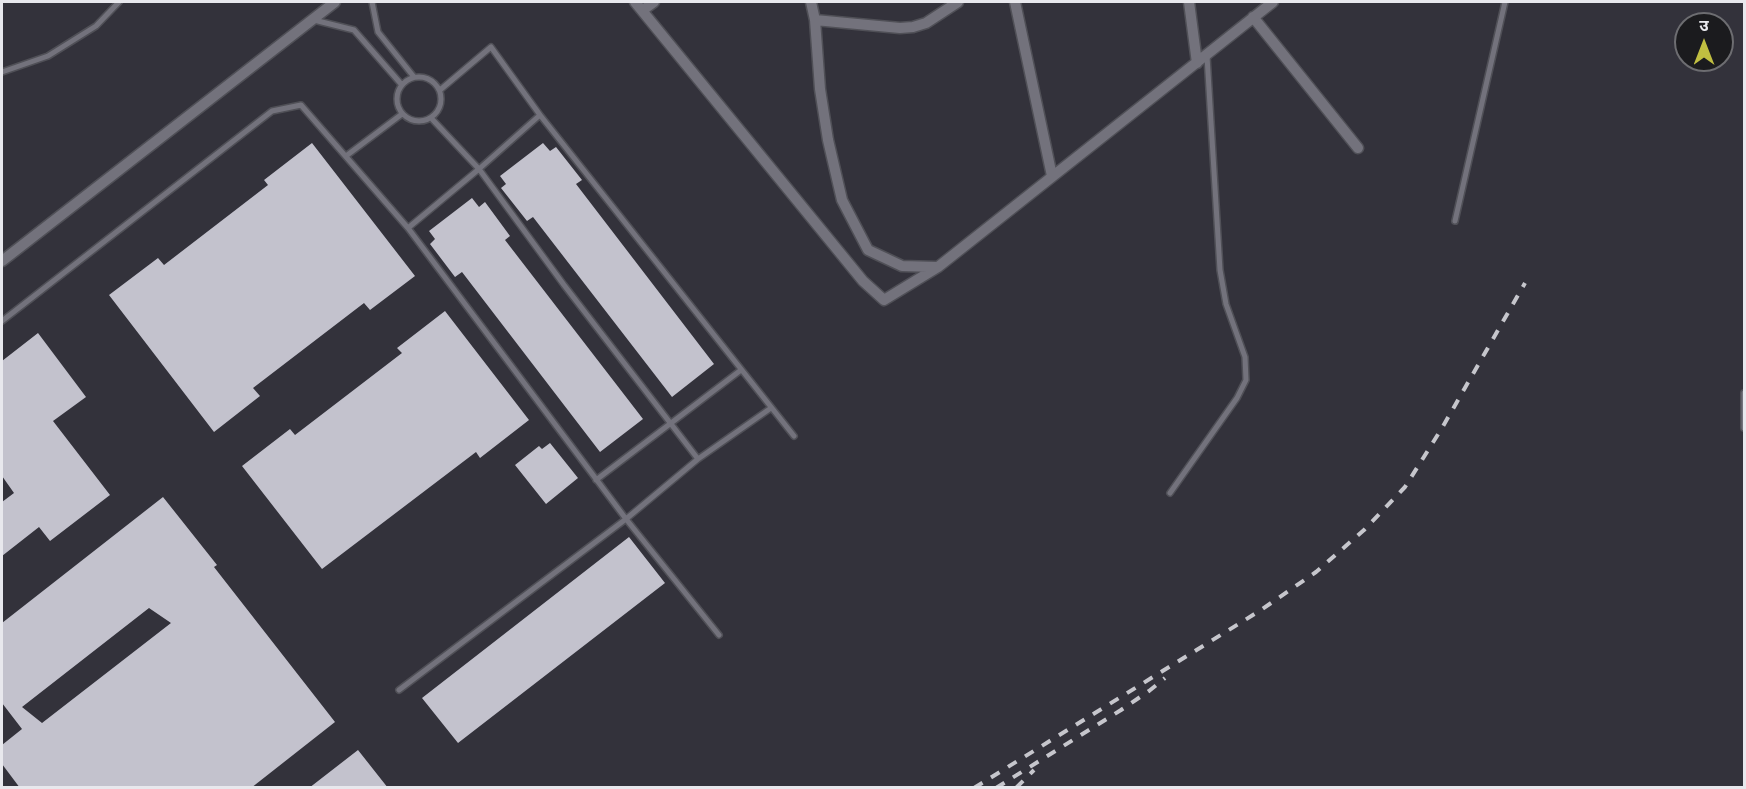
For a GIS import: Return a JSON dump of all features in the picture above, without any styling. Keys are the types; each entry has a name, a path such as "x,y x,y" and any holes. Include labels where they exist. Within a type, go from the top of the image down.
{"street":[{"path":"2,261 336,2"},
{"path":"635,2 863,280 884,300 938,267 1273,2"},
{"path":"643,10 654,2"},
{"path":"811,2 828,140 843,200 868,250 902,266 938,267"},
{"path":"815,20 900,28 914,27 926,23 958,2"},
{"path":"1015,2 1052,176"},
{"path":"1190,2 1197,63"},
{"path":"1253,17 1358,148"}],"lane":[{"path":"2,72 48,56 96,26 119,2"},
{"path":"372,2 378,32 414,77"},
{"path":"1455,221 1505,2"},
{"path":"312,19 354,30 402,85"},
{"path":"440,90 491,47 540,115 794,436"},
{"path":"1170,493 1237,398 1246,380 1245,357 1226,303 1220,270 1206,54"},
{"path":"414,77 429,79 440,90 441,106 432,119 416,122 402,114 397,100 402,85 414,77"},
{"path":"2,321 272,111 301,105 408,228 596,480 719,635"},
{"path":"346,156 402,114"},
{"path":"408,228 540,115"},
{"path":"432,119 479,169 564,285 698,459"},
{"path":"596,480 741,370"},
{"path":"1744,393 1744,428"},
{"path":"399,690 626,519 698,459 771,408"}],"building":[{"path":"312,143 415,276 370,310 364,303 253,388 260,396 214,432 109,295 158,258 164,265 268,185 264,180"},
{"path":"543,143 550,151 556,147 582,180 576,184 714,364 672,397 533,217 527,221 501,188 506,184 500,176"},
{"path":"472,198 479,207 485,202 510,236 505,240 643,419 600,452 462,272 455,277 430,244 435,239 429,231"},
{"path":"445,311 529,420 480,458 476,452 322,569 242,466 290,429 295,435 402,353 397,348"},
{"path":"38,333 86,397 53,421 110,495 50,541 39,527 2,556 2,502 14,493 2,476 2,361"},
{"path":"550,443 578,478 546,504 515,465 539,446 542,449"},
{"path":"163,497 217,565 214,567 335,722 251,788 20,788 2,764 2,745 22,729 2,703 2,623","holes":["149,608 171,623 42,723 22,707"]},
{"path":"629,537 665,583 458,743 422,698"},
{"path":"358,750 388,788 309,788"}],"railway":[{"path":"974,788 1261,610 1316,572 1364,530 1405,487 1442,428 1525,283"},
{"path":"996,788 1121,710 1165,678"},
{"path":"1016,788 1034,770"}]}
